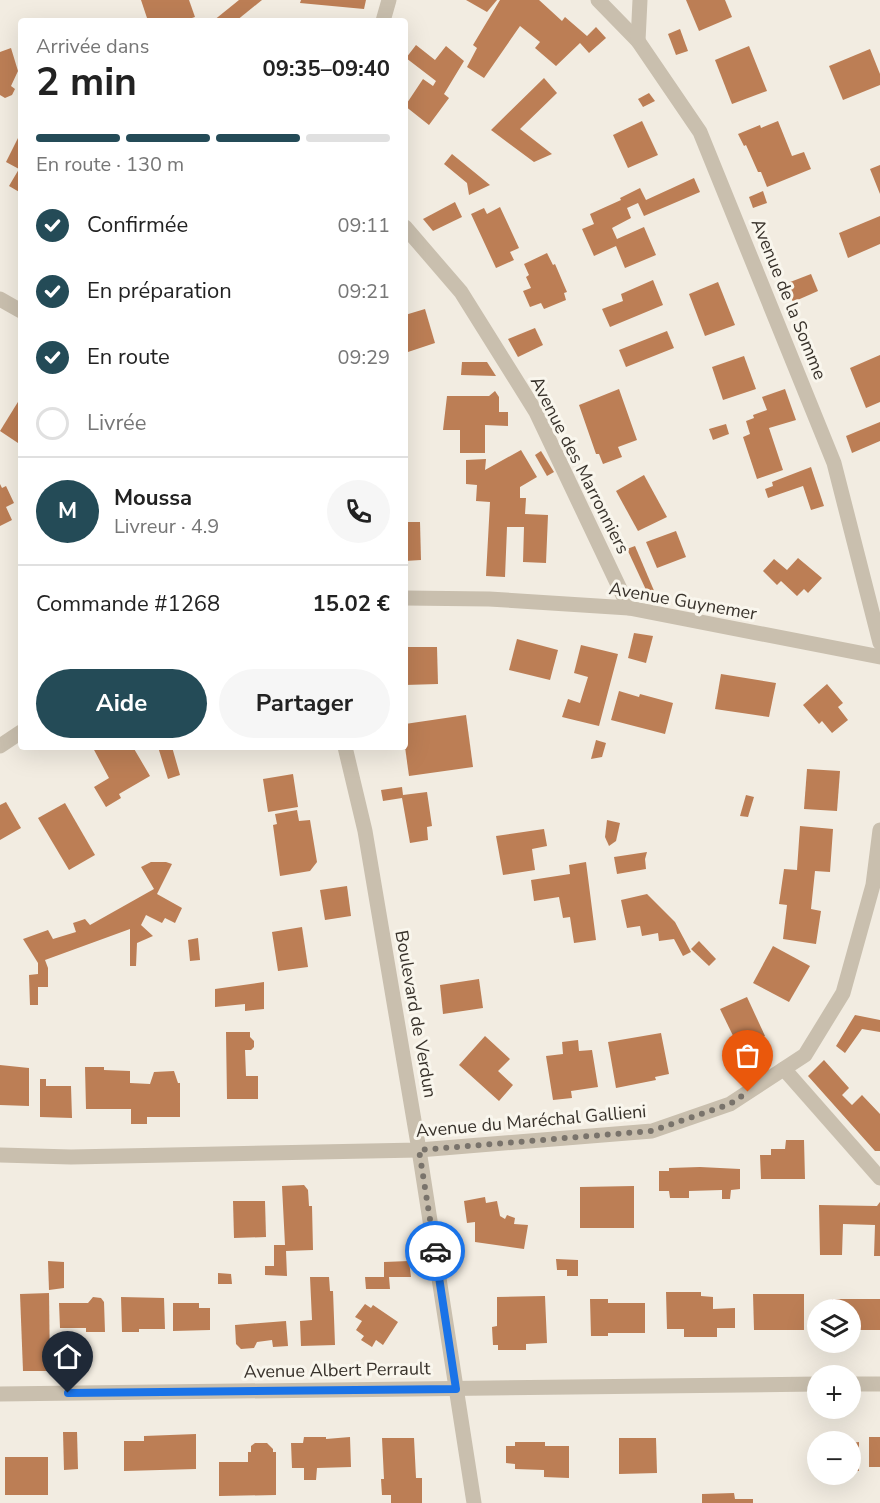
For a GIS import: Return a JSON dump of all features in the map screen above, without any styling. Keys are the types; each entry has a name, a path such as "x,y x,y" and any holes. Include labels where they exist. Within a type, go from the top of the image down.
{"street":[{"path":"384,18 389,0"},
{"name":"Avenue de la Somme","path":"598,0 638,41 700,132 829,452 880,643"},
{"path":"638,41 640,0"},
{"name":"Avenue des Marronniers","path":"408,230 461,292 536,412 629,608"},
{"path":"0,299 18,309"},
{"name":"Avenue Guynemer","path":"408,598 489,599 629,608 880,657"},
{"path":"0,746 18,734"},
{"name":"Boulevard de Verdun","path":"346,750 365,831 419,1150 474,1503"},
{"name":"Avenue du Maréchal Gallieni","path":"0,1155 71,1157 419,1150 652,1131 730,1104 805,1055 843,993 873,885 880,830"},
{"path":"784,1069 880,1178"},
{"name":"Avenue Albert Perrault","path":"0,1394 807,1384"},
{"path":"861,1384 880,1384"}],"building":[{"path":"141,0 189,0 195,17 192,18 147,18"},
{"path":"239,0 262,0 240,18 217,18"},
{"path":"301,0 366,0 364,9 300,3"},
{"path":"466,0 497,0 487,12"},
{"path":"500,0 539,0 562,21 565,17 587,36 596,27 606,38 589,53 580,43 556,66 535,48 540,42 520,26 484,78 467,67 477,48 473,45"},
{"path":"686,0 725,0 732,17 699,31"},
{"path":"680,29 688,51 676,55 668,34"},
{"path":"416,45 435,60 446,46 464,61 444,94 449,98 429,125 408,108 408,102 423,79 433,86 436,81 408,60 408,55"},
{"path":"749,46 767,91 732,104 715,60"},
{"path":"11,48 18,71 11,86 15,89 12,95 5,98 0,95 0,52"},
{"path":"870,49 880,74 880,85 843,100 829,66"},
{"path":"544,78 557,93 520,129 552,154 534,162 491,130"},
{"path":"649,93 655,101 643,107 638,99"},
{"path":"642,121 658,155 628,168 613,135"},
{"path":"778,121 792,156 804,152 811,169 767,187 761,172 758,172 746,145 744,146 738,134"},
{"path":"18,138 18,168 6,162"},
{"path":"452,154 490,185 469,195 467,183 444,164"},
{"path":"880,165 880,194 870,169"},
{"path":"18,171 18,191 9,186"},
{"path":"694,178 700,192 644,216 638,203 627,208 631,218 612,228 617,239 644,227 656,255 625,268 616,246 594,256 582,229 594,224 590,214 621,200 620,198 640,188 646,200"},
{"path":"763,191 767,203 753,208 749,197"},
{"path":"455,202 462,217 433,231 423,219"},
{"path":"500,207 519,248 510,252 514,260 496,268 471,214 484,208 487,214"},
{"path":"880,216 880,244 848,258 839,233"},
{"path":"547,253 553,265 555,264 567,292 564,293 566,300 544,309 541,303 530,307 523,291 531,288 524,264"},
{"path":"811,274 818,291 793,302 785,284"},
{"path":"653,280 663,305 610,327 602,309 623,301 621,294"},
{"path":"718,282 735,325 705,336 689,294"},
{"path":"425,309 435,343 408,352 408,314"},
{"path":"535,328 543,345 518,357 508,339"},
{"path":"667,331 674,348 626,367 619,350"},
{"path":"880,355 880,402 866,408 850,368"},
{"path":"744,356 756,389 723,400 712,367"},
{"path":"462,362 487,362 496,376 461,375"},
{"path":"619,389 637,440 618,447 622,457 603,464 599,454 596,454 579,405"},
{"path":"785,389 796,420 769,428 783,470 757,479 743,437 750,434 746,421 754,418 753,415 767,410 762,397"},
{"path":"495,391 499,397 499,412 508,412 508,426 485,425 485,453 460,453 460,430 443,430 447,396 489,396"},
{"path":"18,402 18,443 0,431"},
{"path":"880,422 880,441 852,453 846,436"},
{"path":"726,424 729,434 713,440 709,429"},
{"path":"521,450 537,477 520,487 520,498 526,498 525,514 548,515 546,563 523,562 524,527 507,527 505,577 486,576 490,502 476,501 477,485 466,484 466,460 486,459 485,470"},
{"path":"541,451 554,472 547,476 535,455"},
{"path":"811,467 824,506 811,510 803,486 768,498 765,489 773,486 772,482"},
{"path":"644,475 667,517 638,531 616,491"},
{"path":"0,484 2,488 6,486 14,503 6,507 12,520 0,526"},
{"path":"408,522 420,522 421,560 408,561"},
{"path":"676,531 686,557 657,568 646,542"},
{"path":"635,546 655,593 647,592 627,549"},
{"path":"798,558 822,578 808,593 804,589 797,596 781,581 777,585 763,571 774,559 787,570"},
{"path":"634,633 653,636 646,663 628,658"},
{"path":"517,639 558,650 550,680 509,670"},
{"path":"581,645 618,654 599,726 562,717 568,699 580,703 588,677 574,673"},
{"path":"408,647 437,647 438,684 408,685"},
{"path":"721,674 776,683 769,717 715,709"},
{"path":"827,684 843,703 838,707 848,720 832,733 822,721 819,724 803,705"},
{"path":"619,691 673,703 665,734 611,720"},
{"path":"466,715 473,767 409,776 405,750 408,750 408,724"},
{"path":"596,740 606,743 602,757 591,759"},
{"path":"94,750 135,750 150,776 119,794 121,798 106,807 94,787 109,778"},
{"path":"159,750 173,750 180,775 168,779"},
{"path":"807,769 840,771 837,811 804,809"},
{"path":"293,774 298,807 268,812 263,779"},
{"path":"402,787 403,795 427,792 432,826 427,827 428,840 410,843 402,798 383,801 381,790"},
{"path":"746,795 754,797 748,817 740,816"},
{"path":"6,802 21,828 0,840 0,805"},
{"path":"65,803 95,855 69,870 38,818"},
{"path":"297,810 299,821 310,820 317,862 310,871 280,876 273,825 277,824 275,814"},
{"path":"607,820 620,823 616,841 609,846 605,837"},
{"path":"800,826 833,829 830,872 815,871 811,909 821,911 816,944 783,939 787,905 779,904 784,869 797,870"},
{"path":"544,829 547,846 532,849 535,870 503,875 496,836"},
{"path":"647,852 646,869 617,874 614,857"},
{"path":"151,862 172,864 157,894 182,908 175,923 165,918 162,923 146,915 141,925 153,936 137,943 136,966 130,966 130,929 45,960 48,968 48,987 38,987 38,1005 30,1005 29,975 38,974 38,963 23,939 48,930 53,939 76,932 73,923 85,919 90,925 154,889 141,867"},
{"path":"586,862 596,940 574,943 570,917 563,918 559,897 534,901 531,880 570,874 569,865"},
{"path":"347,886 351,916 325,920 320,890"},
{"path":"647,894 675,922 691,952 683,956 674,939 659,941 658,933 642,936 640,926 627,928 621,900"},
{"path":"302,927 308,967 278,971 272,932"},
{"path":"198,938 200,960 190,961 188,940"},
{"path":"699,941 716,959 709,966 691,949"},
{"path":"773,946 810,966 789,1002 753,983"},
{"path":"479,979 483,1008 443,1014 440,985"},
{"path":"264,982 264,1009 245,1011 245,1004 215,1007 215,989"},
{"path":"747,997 765,1036 739,1048 720,1009"},
{"path":"855,1015 880,1020 880,1032 862,1029 845,1053 836,1046"},
{"path":"226,1032 250,1032 254,1047 251,1050 245,1050 246,1076 258,1076 258,1099 227,1099"},
{"path":"661,1033 669,1074 655,1077 656,1080 616,1088 608,1042"},
{"path":"485,1036 510,1059 498,1071 513,1085 499,1101 459,1065"},
{"path":"578,1040 579,1051 592,1050 598,1087 571,1091 572,1098 553,1100 546,1056 563,1054 562,1042"},
{"path":"824,1060 849,1088 842,1095 852,1105 862,1095 880,1114 880,1151 875,1151 808,1076"},
{"path":"0,1065 29,1068 29,1106 0,1105"},
{"path":"85,1067 130,1071 130,1083 150,1084 154,1072 174,1071 180,1083 180,1117 147,1117 147,1124 131,1124 131,1109 86,1109"},
{"path":"40,1079 46,1079 46,1086 71,1086 72,1118 40,1117"},
{"path":"786,1140 804,1140 805,1179 761,1179 760,1155 771,1155 771,1149 785,1149"},
{"path":"669,1168 740,1169 740,1189 731,1190 730,1199 722,1199 722,1190 689,1191 689,1198 670,1198 669,1191 659,1191 659,1171 669,1171"},
{"path":"304,1185 308,1190 309,1206 312,1206 313,1250 286,1251 287,1276 265,1275 265,1266 274,1266 274,1245 285,1245 282,1186"},
{"path":"634,1186 634,1228 580,1228 580,1187"},
{"path":"485,1197 486,1203 497,1201 500,1216 505,1219 507,1215 515,1218 514,1224 528,1225 524,1249 475,1242 475,1222 467,1223 464,1201"},
{"path":"233,1201 265,1201 266,1237 234,1238"},
{"path":"880,1202 880,1256 874,1256 875,1225 843,1224 842,1255 820,1255 819,1205 877,1206"},
{"path":"556,1259 578,1260 578,1276 567,1276 567,1270 557,1270"},
{"path":"48,1261 64,1262 64,1288 49,1290"},
{"path":"409,1261 411,1277 389,1277 390,1289 366,1289 365,1277 384,1277 384,1262"},
{"path":"218,1273 231,1274 232,1284 218,1284"},
{"path":"310,1277 329,1277 330,1291 333,1291 335,1345 301,1346 300,1321 312,1320"},
{"path":"666,1292 701,1292 701,1296 713,1297 713,1309 735,1308 735,1328 717,1328 717,1337 684,1337 684,1329 667,1329"},
{"path":"49,1293 50,1371 23,1371 20,1294"},
{"path":"753,1294 804,1294 804,1330 754,1330"},
{"path":"545,1296 547,1343 526,1344 526,1350 498,1350 498,1345 493,1345 492,1327 497,1326 497,1297"},
{"path":"93,1297 101,1298 104,1302 105,1332 86,1332 86,1328 60,1328 59,1303 88,1303"},
{"path":"121,1297 164,1298 165,1329 139,1329 139,1332 122,1332"},
{"path":"590,1299 608,1299 608,1303 645,1303 645,1333 608,1333 608,1336 591,1336"},
{"path":"861,1299 880,1299 880,1330 861,1330"},
{"path":"173,1303 199,1303 199,1308 210,1308 210,1330 173,1331"},
{"path":"365,1304 371,1308 373,1305 398,1322 383,1345 376,1340 372,1347 361,1340 364,1336 356,1330 362,1321 355,1317"},
{"path":"286,1321 288,1346 273,1347 272,1340 257,1342 254,1348 241,1349 236,1344 235,1325"},
{"path":"63,1432 77,1432 78,1469 64,1470"},
{"path":"196,1434 196,1469 124,1471 124,1441 144,1441 144,1436"},
{"path":"304,1437 326,1437 326,1439 350,1437 351,1467 317,1468 316,1480 304,1480 304,1468 292,1468 291,1443 303,1443"},
{"path":"869,1437 880,1437 880,1467 869,1467"},
{"path":"382,1438 414,1438 416,1478 422,1478 422,1503 391,1503 391,1495 382,1495 381,1479 384,1479"},
{"path":"619,1438 656,1438 657,1473 619,1474"},
{"path":"515,1442 545,1442 545,1446 569,1446 569,1478 544,1477 544,1470 515,1469 515,1464 506,1463 506,1446 515,1446"},
{"path":"255,1443 267,1443 273,1452 276,1452 276,1495 219,1496 219,1462 248,1462 248,1452 251,1452 251,1446"},
{"path":"5,1457 48,1457 48,1495 5,1495"},
{"path":"734,1493 735,1499 753,1499 753,1503 702,1503 702,1494"}],"way so far":[{"path":"435,1251 419,1150 652,1131 730,1104 748,1092"}],"route":[{"path":"68,1393 456,1389 435,1251"}]}
